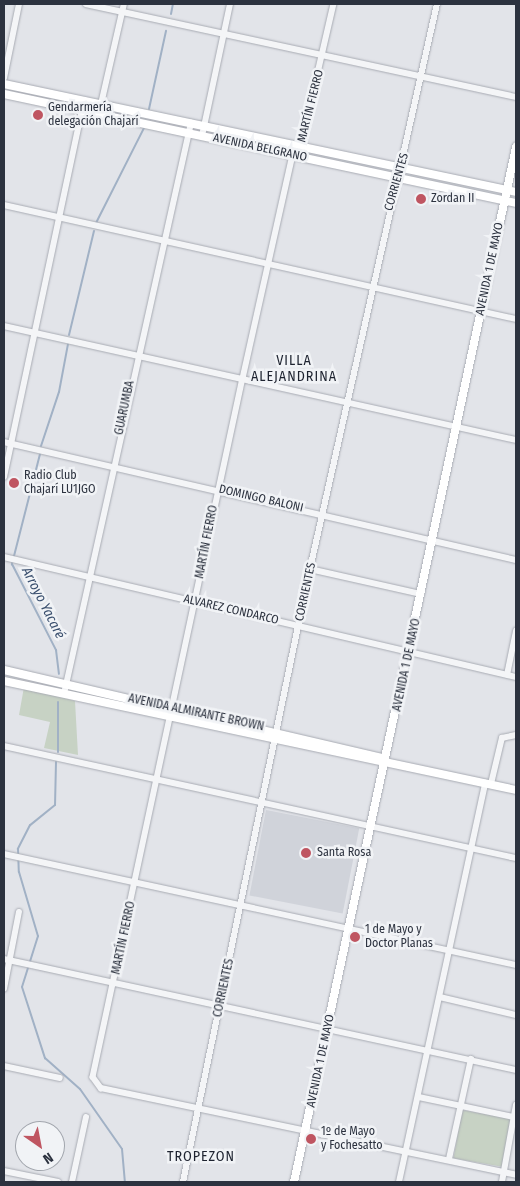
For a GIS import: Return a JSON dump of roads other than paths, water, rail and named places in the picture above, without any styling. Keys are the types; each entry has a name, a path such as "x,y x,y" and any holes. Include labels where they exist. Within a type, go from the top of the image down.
{"main road":[{"name":"AVENIDA BELGRANO","path":"4,84 102,103 516,192"},
{"name":"AVENIDA BELGRANO","path":"4,94 516,203"},
{"name":"AVENIDA 1 DE MAYO","path":"294,1182 387,760 516,147"},
{"name":"AVENIDA ALMIRANTE BROWN","path":"4,670 66,684 172,713"},
{"name":"AVENIDA ALMIRANTE BROWN","path":"4,681 276,735 516,790"}],"street":[{"path":"4,78 19,4"},
{"path":"86,4 516,98"},
{"path":"99,114 124,4"},
{"path":"202,136 230,4"},
{"name":"MARTÍN FIERRO","path":"199,1108 94,1084 242,378 293,156 301,147 334,4"},
{"name":"CORRIENTES","path":"183,1182 243,906 262,802 310,569 396,177 402,167 438,4"},
{"path":"4,477 84,100"},
{"name":"GUARUMBA","path":"64,694 161,240 191,123"},
{"path":"4,205 91,226 516,319"},
{"path":"4,326 516,440"},
{"name":"DOMINGO BALONI","path":"4,442 323,513 516,560"},
{"name":"ALVAREZ CONDARCO","path":"4,557 516,677"},
{"path":"310,569 421,594"},
{"path":"507,675 516,631"},
{"path":"400,1182 430,1049 471,848 502,738 516,735"},
{"path":"4,746 516,858"},
{"path":"4,854 516,965"},
{"path":"4,989 7,960 19,912"},
{"path":"7,960 115,981 430,1049 516,1070"},
{"path":"440,997 516,1015"},
{"path":"449,1159 471,1059"},
{"path":"4,1066 60,1078"},
{"path":"419,1096 514,1118"},
{"path":"502,1182 516,1105"},
{"path":"199,1108 407,1150 516,1175"},
{"path":"72,1182 86,1117"},
{"path":"4,1170 58,1182"}],"waterway":[{"name":"Arroyo Yacaré","path":"171,14 173,4"},
{"name":"Arroyo Yacaré","path":"149,109 166,31"},
{"name":"Arroyo Yacaré","path":"96,223 144,128"},
{"name":"Arroyo Yacaré","path":"69,335 94,231"},
{"name":"Arroyo Yacaré","path":"41,446 59,392 68,344"},
{"name":"Arroyo Yacaré","path":"40,454 12,564 56,650 59,674"},
{"name":"Arroyo Yacaré","path":"58,702 58,752"},
{"name":"Arroyo Yacaré","path":"56,762 55,805 30,825 18,849 19,872 38,936 22,987 45,1058 80,1089 122,1149 125,1182"}],"place":[{"name":"Gendarmería delegación Chajarí","path":"38,115"},
{"name":"Zordan II","path":"421,199"},
{"name":"Radio Club Chajarí LU1JGO","path":"14,483"},
{"name":"Santa Rosa","path":"306,853"},
{"name":"1 de Mayo y Doctor Planas","path":"355,937"},
{"name":"1º de Mayo y Fochesatto","path":"311,1139"}],"district":[{"name":"VILLA ALEJANDRINA","path":"294,370"},
{"name":"TROPEZON","path":"201,1157"}]}
